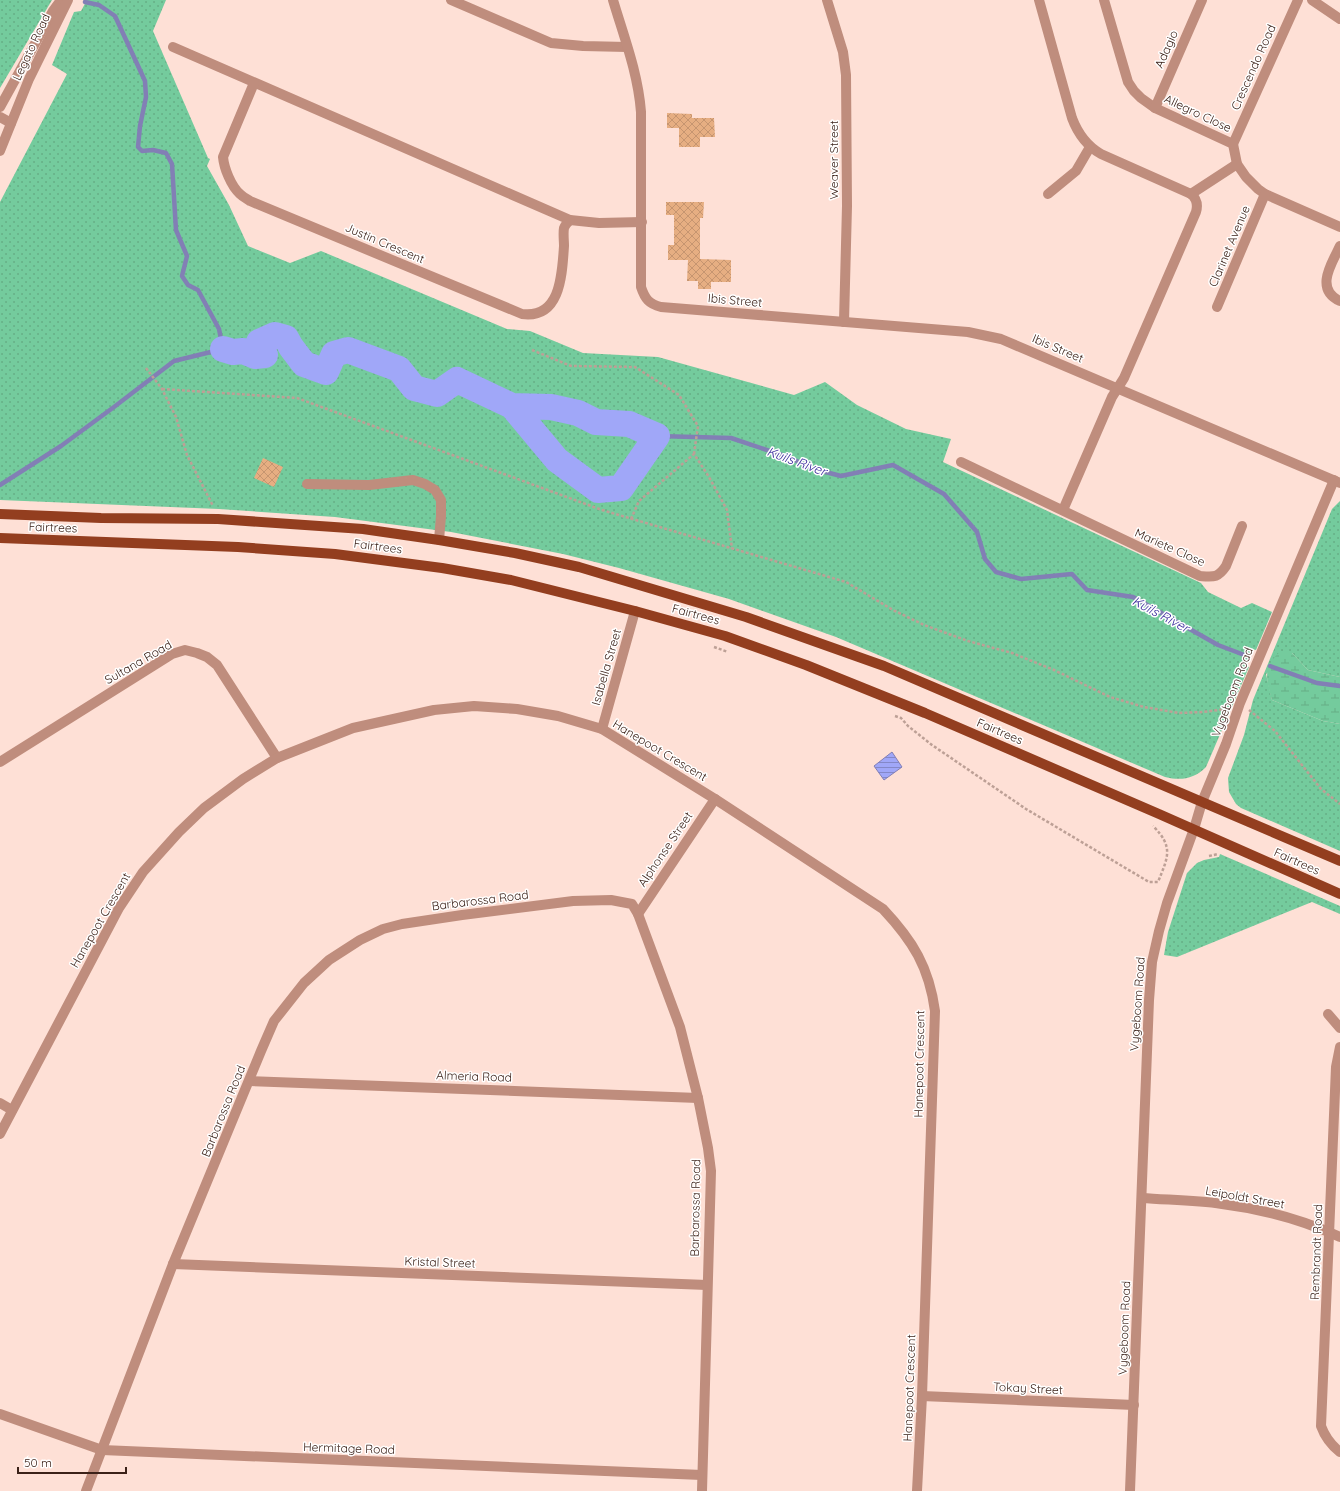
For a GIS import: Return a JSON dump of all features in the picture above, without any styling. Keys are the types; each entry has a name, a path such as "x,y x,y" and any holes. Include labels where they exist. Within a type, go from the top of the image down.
{"main road":[{"name":"Fairtrees","path":"0,514 101,518 218,519 363,529 515,553 579,567 746,618 884,666 1340,861"},
{"name":"Fairtrees","path":"0,538 238,547 335,554 442,568 511,580 634,611 725,636 806,665 925,713 1194,829 1340,894"}],"street":[{"name":"Legato Road","path":"0,107 53,11 61,0"},
{"name":"Legato Road","path":"0,151 29,79 68,0"},
{"path":"451,0 551,43 583,46 627,47"},
{"name":"Ibis Street","path":"614,0 640,94 642,222 641,287 646,300 654,305 982,334 1001,339 1337,482"},
{"name":"Weaver Street","path":"827,0 843,52 846,75 847,206 844,322"},
{"path":"1039,0 1076,129 1090,147 1115,161 1191,194 1197,204 1196,212 1124,378 1112,397 1062,510"},
{"name":"Allegro Close","path":"1104,0 1128,82 1141,98 1155,108 1233,144 1237,164 1246,177 1265,194 1340,227"},
{"name":"Adagio","path":"1155,108 1202,0"},
{"name":"Crescendo Road","path":"1233,144 1298,0"},
{"path":"1312,0 1340,19"},
{"path":"173,47 570,220 599,223 642,222"},
{"name":"Justin Crescent","path":"254,83 223,157 224,165 234,186 243,197 250,201 522,314 532,316 546,311 556,294 562,275 564,228 570,220"},
{"path":"0,117 11,123"},
{"path":"1048,194 1076,171 1090,147"},
{"path":"1191,194 1237,164"},
{"name":"Clarinet Avenue","path":"1217,307 1265,194"},
{"path":"1340,246 1327,275 1326,281 1327,290 1331,295 1340,301"},
{"name":"Mariete Close","path":"961,462 1200,576 1212,577 1218,575 1226,566 1242,526"},
{"path":"308,484 369,486 413,480 425,484 435,490 441,500 439,540"},
{"name":"Vygeboom Road","path":"1130,1491 1142,1198 1148,1000 1152,962 1166,903 1194,829 1202,802 1226,744 1240,703 1337,482"},
{"name":"Isabella Street","path":"602,729 634,611"},
{"name":"Sultana Road","path":"0,762 172,654 185,650 207,657 217,665 278,758"},
{"name":"Hanepoot Crescent","path":"0,1134 119,908 143,872 179,832 204,808 243,779 278,758 353,728 434,710 474,706 517,709 558,716 602,729 715,799 883,909 896,922 922,962 929,980 935,1011 922,1396 917,1491"},
{"name":"Alphonse Street","path":"638,914 715,799"},
{"name":"Barbarossa Road","path":"86,1491 173,1264 274,1021 304,983 329,960 360,940 383,929 402,924 462,914 573,901 611,900 632,904 638,914 680,1027 698,1098 708,1148 710,1171 702,1491"},
{"path":"1328,1014 1340,1028"},
{"name":"Rembrandt Road","path":"1340,1047 1336,1067 1321,1426 1324,1436 1340,1452"},
{"name":"Almeria Road","path":"250,1080 698,1098"},
{"path":"0,1103 12,1110"},
{"name":"Leipoldt Street","path":"1142,1198 1222,1204 1300,1221 1340,1236"},
{"name":"Kristal Street","path":"173,1264 707,1285"},
{"name":"Tokay Street","path":"922,1396 1134,1405"},
{"name":"Hermitage Road","path":"0,1414 102,1450 702,1475"}],"path":[{"path":"532,350 571,366 635,367 679,395 698,426 694,454 709,477 726,510 732,549"},
{"path":"146,368 162,388 176,417 187,455 213,506"},
{"path":"162,388 297,398 602,510 846,582 893,610 924,625 968,641 1012,653 1054,670 1110,697 1144,707 1179,713 1229,709 1240,703 1275,731 1321,789 1340,804"},
{"path":"631,519 640,500 694,454"},
{"path":"707,645 735,654"},
{"path":"891,713 901,718 908,726 932,745 1026,809 1149,882 1158,882 1167,856 1167,847 1163,836 1153,826"},
{"path":"1210,856 1218,854"}],"green space":[{"path":"0,0 52,0 0,88"},
{"path":"87,0 166,0 153,31 208,158 210,159 207,166 229,205 248,246 290,263 321,251 507,329 530,331 583,353 658,357 794,395 825,382 857,405 906,429 951,439 943,462 1201,583 1208,592 1241,608 1252,603 1272,612 1256,650 1252,649 1246,666 1249,667 1206,767 1197,774 1187,778 1176,779 1165,777 836,637 729,599 563,554 451,532 335,517 219,509 0,500 0,202 67,74 52,65 74,12 81,11"},
{"path":"1340,501 1340,677 1308,670 1292,653 1266,674 1272,700 1323,721 1340,724 1340,851 1241,808 1236,804 1229,792 1228,778 1244,735 1253,700 1332,509"},
{"path":"1281,651 1292,653 1308,670 1340,677 1340,724 1323,721 1272,700 1267,679 1268,668 1271,662"},
{"path":"1220,854 1340,906 1340,914 1312,902 1177,957 1164,955 1168,932 1187,873 1197,863 1219,857"}],"water":[{"path":"892,752 902,767 884,780 874,766"}],"building":[{"path":"667,113 692,114 692,118 714,118 715,137 700,137 700,147 679,147 679,128 667,128"},
{"path":"666,202 704,202 703,218 700,218 700,259 731,260 731,282 711,282 711,289 698,289 698,281 687,281 688,260 668,260 668,245 674,245 674,215 666,215"},
{"path":"263,458 283,467 274,487 254,478"}],"waterway":[{"path":"0,485 61,446 174,361 223,349 219,329 198,290 188,285 182,276 187,256 176,230 172,164 166,153 153,150 142,151 138,147 140,126 146,97 145,81 115,16 99,5 85,2"},
{"name":"Kuils River","path":"223,349 233,352 243,351 255,356 265,355 259,342 275,335 286,338 304,364 326,372 334,354 348,350 399,369 414,388 437,394 457,380 512,406 557,460 598,490 621,488 657,436 629,424 596,422 578,413 551,407 512,406"},
{"name":"Kuils River","path":"657,436 731,438 788,457 814,469 841,476 893,465 944,494 977,532 985,559 996,572 1021,579 1072,574 1087,590 1133,597 1218,645 1247,656"},
{"name":"Kuils River","path":"1270,666 1317,683 1340,686"}]}
